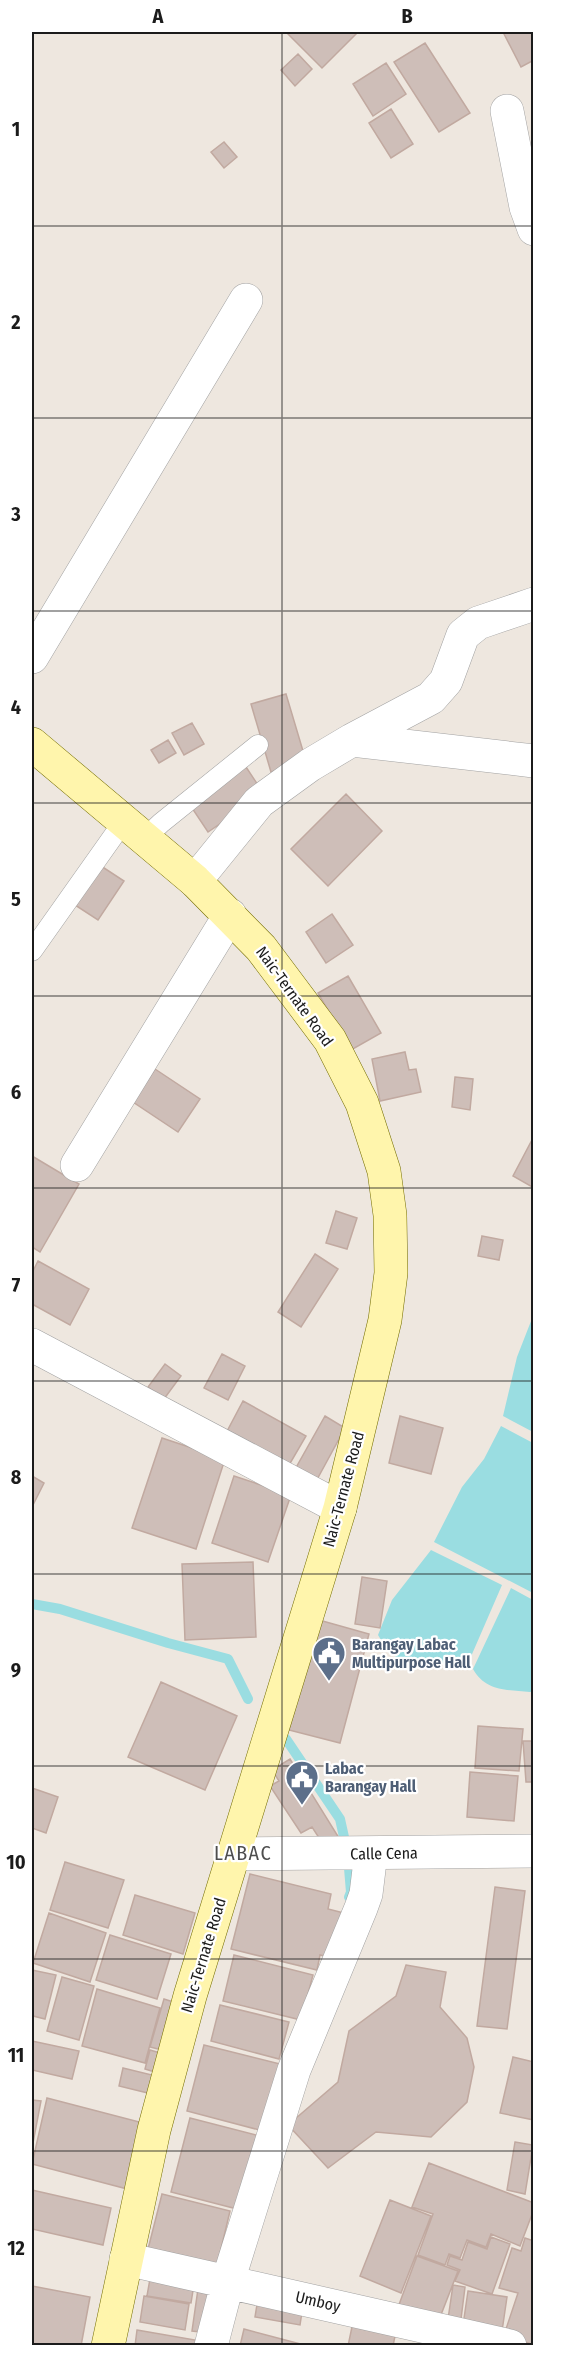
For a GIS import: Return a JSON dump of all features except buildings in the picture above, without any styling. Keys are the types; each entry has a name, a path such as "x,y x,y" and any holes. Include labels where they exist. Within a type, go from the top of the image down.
{"main road":[{"name":"Naic-Ternate Road","path":"32,744 195,881 261,948 330,1040 362,1103 384,1171 390,1215 390,1284 385,1320 340,1508 190,1995 154,2130 108,2346"}],"street":[{"path":"507,111 526,207 534,229"},
{"path":"32,657 246,300"},
{"path":"195,881 259,802 310,765 431,698 446,681 463,635 478,623 534,604"},
{"path":"352,740 534,761"},
{"path":"77,1165 230,915"},
{"path":"32,1344 340,1508"},
{"name":"Calle Cena","path":"234,1854 534,1851"},
{"path":"211,2346 228,2282 294,2070 366,1894 371,1854"},
{"name":"Umboy","path":"126,2259 510,2346"}],"lane":[{"path":"32,951 134,830 258,746"}],"water":[{"path":"533,1316 533,1432 503,1416 517,1357"},
{"path":"501,1426 533,1443 533,1593 434,1542 462,1487 484,1459"},
{"path":"431,1550 502,1585 466,1668 449,1663 411,1665 389,1653 378,1635 392,1600"},
{"path":"511,1588 533,1600 534,1691 530,1692 497,1688 484,1682 473,1669"}],"waterway":[{"path":"32,1604 60,1609 228,1659 248,1699"},
{"path":"286,1739 340,1819 344,1837"},
{"path":"349,1868 351,1892 349,1897"}],"place":[{"name":"Barangay Labac Multipurpose Hall","path":"329,1682"},
{"name":"Labac Barangay Hall","path":"302,1806"}],"district":[{"name":"LABAC","path":"243,1853"}]}
